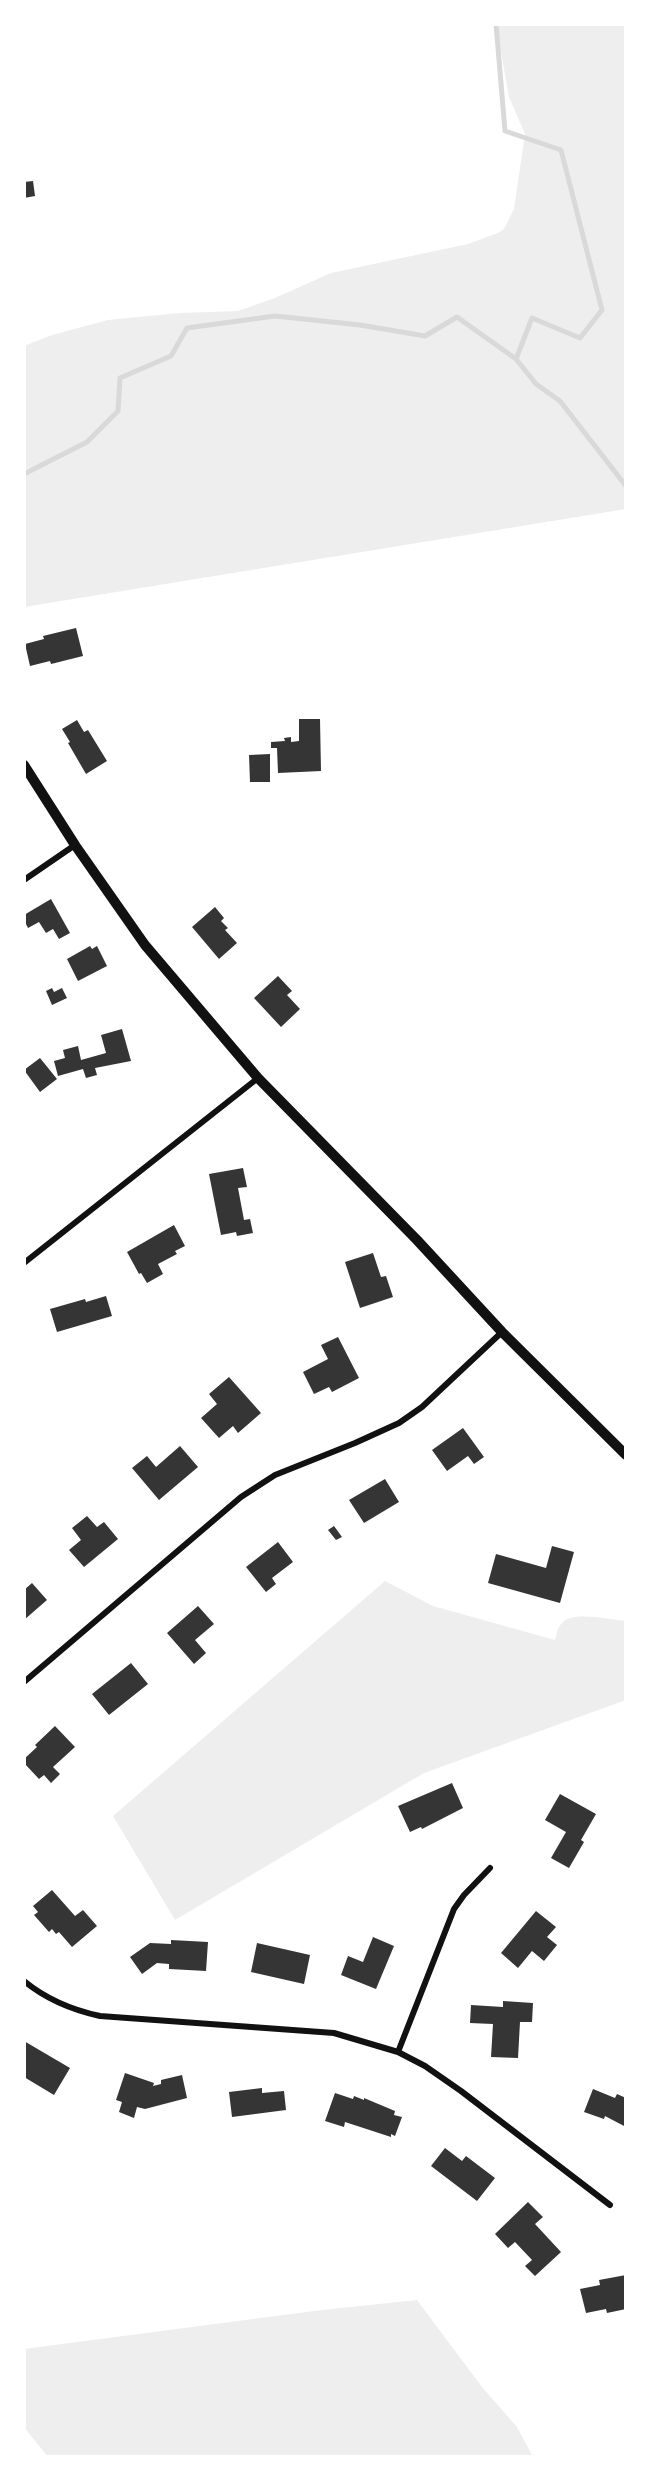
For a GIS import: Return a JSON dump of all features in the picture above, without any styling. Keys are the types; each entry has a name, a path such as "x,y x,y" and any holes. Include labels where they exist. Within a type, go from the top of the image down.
{"street":[{"path":"24,765 75,845 145,945 258,1078 417,1240 502,1332 626,1455"},
{"path":"24,880 75,845"},
{"path":"24,1263 258,1078"},
{"path":"24,1682 241,1497 275,1475 399,1423 422,1407 502,1332"},
{"path":"398,2052 454,1908 490,1869"},
{"path":"24,1981 33,1989 66,2006 100,2016 334,2033 398,2052 425,2066 461,2091 610,2205"}],"shaded area":[{"path":"496,24 626,24 626,509 24,607 24,346 52,335 108,320 180,313 238,311 275,298 331,273 468,244 504,229 514,209 525,134 509,97"},
{"path":"385,1581 433,1606 555,1640 563,1622 575,1617 626,1621 626,1700 424,1773 175,1920 113,1816"},
{"path":"417,2300 482,2387 517,2427 533,2457 48,2457 24,2427 24,2349 322,2310"}],"building":[{"path":"33,181 35,196 24,198 24,182"},
{"path":"76,628 83,656 51,664 50,661 30,666 25,644 44,639 43,636"},
{"path":"299,719 320,719 321,771 278,773 277,748 271,748 271,742 285,741 284,738 291,737 291,742 299,741"},
{"path":"77,720 84,732 88,730 107,761 86,774 62,729"},
{"path":"270,754 270,782 250,782 249,755"},
{"path":"51,899 70,933 59,939 53,929 46,933 39,922 28,928 24,920 24,915"},
{"path":"215,907 224,918 221,921 228,928 225,930 237,943 219,959 192,927"},
{"path":"90,946 92,949 97,946 107,966 78,981 67,959"},
{"path":"278,976 292,991 287,995 300,1009 281,1027 254,998"},
{"path":"52,988 54,992 62,988 67,998 52,1005 46,991"},
{"path":"122,1029 131,1061 95,1068 97,1075 86,1078 83,1069 58,1076 54,1061 65,1058 63,1050 78,1046 81,1060 106,1053 101,1035"},
{"path":"40,1058 57,1079 40,1092 24,1070"},
{"path":"243,1168 247,1187 238,1188 244,1220 250,1219 253,1233 237,1236 236,1232 221,1235 209,1174"},
{"path":"174,1225 185,1246 175,1251 177,1254 158,1264 163,1274 147,1283 141,1273 139,1274 127,1252"},
{"path":"373,1253 381,1277 386,1276 393,1297 360,1308 345,1262"},
{"path":"106,1296 112,1316 57,1332 50,1309 85,1299 86,1302"},
{"path":"338,1337 359,1378 332,1392 329,1387 314,1394 303,1372 328,1359 321,1345"},
{"path":"229,1377 261,1413 238,1433 233,1426 219,1438 201,1418 217,1404 209,1394"},
{"path":"463,1428 484,1457 474,1464 468,1456 447,1471 432,1450"},
{"path":"180,1446 198,1467 159,1500 132,1468 147,1456 156,1467"},
{"path":"385,1479 399,1502 364,1523 349,1500"},
{"path":"87,1516 97,1527 104,1522 118,1539 84,1567 69,1550 81,1540 72,1528"},
{"path":"334,1526 342,1537 336,1540 328,1530"},
{"path":"278,1542 293,1562 272,1578 276,1584 266,1592 246,1567"},
{"path":"552,1546 574,1552 560,1603 488,1583 496,1554 546,1568"},
{"path":"32,1583 47,1600 24,1620 24,1590"},
{"path":"198,1606 214,1624 195,1640 206,1653 194,1664 167,1633"},
{"path":"131,1663 148,1684 109,1715 92,1694"},
{"path":"55,1726 75,1747 53,1767 60,1774 51,1783 44,1775 39,1779 24,1763 24,1759"},
{"path":"452,1783 463,1808 422,1829 421,1827 410,1832 398,1806"},
{"path":"560,1794 596,1814 569,1868 551,1858 566,1832 545,1820"},
{"path":"52,1890 75,1916 83,1910 97,1926 72,1947 59,1932 56,1934 52,1929 49,1932 34,1915 38,1912 33,1906"},
{"path":"536,1911 556,1927 547,1937 557,1945 544,1961 532,1951 518,1968 501,1953"},
{"path":"373,1937 394,1946 376,1989 341,1975 348,1956 363,1962"},
{"path":"171,1940 208,1942 206,1971 169,1969 169,1964 157,1963 142,1974 130,1957 150,1943 171,1944"},
{"path":"257,1943 310,1955 304,1984 251,1972"},
{"path":"503,2001 533,2003 532,2022 520,2022 518,2058 491,2057 493,2024 470,2023 471,2005 503,2007"},
{"path":"24,2041 70,2068 54,2095 24,2077"},
{"path":"125,2073 154,2083 153,2086 161,2084 161,2080 182,2075 187,2098 145,2109 137,2107 134,2118 119,2112 122,2102 116,2100"},
{"path":"262,2088 262,2093 284,2091 286,2110 232,2117 229,2092"},
{"path":"593,2089 615,2098 617,2094 626,2098 626,2127 605,2116 604,2119 584,2112"},
{"path":"335,2093 353,2099 354,2096 364,2100 364,2098 395,2111 394,2115 402,2117 395,2136 391,2134 391,2137 345,2122 344,2127 325,2121"},
{"path":"445,2148 462,2161 466,2156 495,2178 477,2201 431,2166"},
{"path":"528,2202 543,2217 535,2224 561,2252 535,2276 525,2266 532,2260 515,2242 508,2248 495,2234"},
{"path":"626,2275 626,2309 607,2313 606,2309 586,2313 580,2289 600,2285 599,2280"}],"waterway":[{"path":"496,24 505,131 561,150 602,310 580,338 532,318 516,359 536,384 560,401 626,486"},
{"path":"24,474 87,442 118,411 120,378 171,356 187,328 275,316 360,325 425,336 457,317 516,359"}]}
